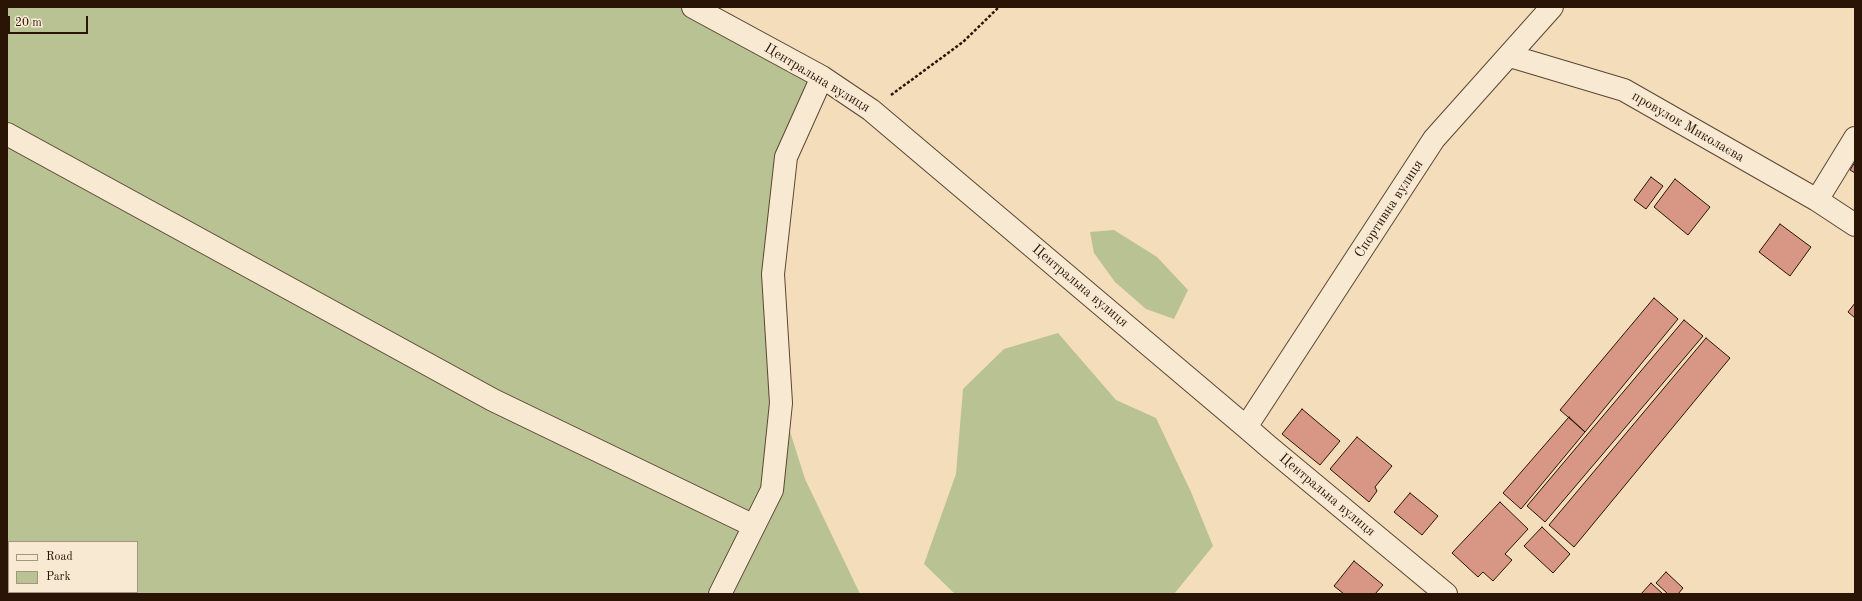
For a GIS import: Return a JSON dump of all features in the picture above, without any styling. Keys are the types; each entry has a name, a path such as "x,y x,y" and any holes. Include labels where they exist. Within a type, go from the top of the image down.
{"street":[{"name":"Центральна вулиця","path":"693,7 822,77 871,110 1246,426 1268,447 1446,594"},
{"name":"Спортивна вулиця","path":"1246,426 1434,139 1510,56 1552,7"},
{"name":"провулок Миколаєва","path":"1510,56 1624,90 1817,200 1855,225"},
{"path":"720,594 772,490 781,403 773,274 786,157 822,77"},
{"path":"7,134 493,400 754,526"},
{"path":"1817,200 1855,138"}],"path":[{"path":"871,110 963,42 999,7"}],"green space":[{"path":"7,7 693,7 822,77 786,157 781,403 805,479 860,594 7,594"},
{"path":"1114,230 1157,257 1188,290 1174,319 1146,309 1115,282 1094,253 1090,232"},
{"path":"1058,333 1116,400 1156,418 1191,492 1213,546 1174,594 955,594 924,564 956,474 963,389 1004,349"}],"building":[{"path":"1855,162 1855,173 1850,170"},
{"path":"1651,177 1663,186 1646,209 1634,200"},
{"path":"1675,179 1710,207 1688,235 1654,207"},
{"path":"1780,224 1811,247 1790,276 1759,252"},
{"path":"1654,298 1678,319 1585,432 1560,410"},
{"path":"1855,303 1855,318 1848,312"},
{"path":"1684,320 1703,336 1545,522 1527,506"},
{"path":"1706,338 1730,358 1574,547 1549,525"},
{"path":"1302,409 1340,441 1320,465 1282,434"},
{"path":"1569,417 1585,432 1521,509 1503,493"},
{"path":"1357,437 1392,466 1375,487 1377,491 1369,502 1330,469"},
{"path":"1410,493 1438,516 1422,535 1394,512"},
{"path":"1500,502 1528,529 1505,554 1512,560 1493,581 1483,572 1478,577 1452,553"},
{"path":"1542,527 1570,554 1553,573 1524,546"},
{"path":"1354,561 1383,585 1375,594 1344,594 1334,586"},
{"path":"1666,572 1683,588 1678,594 1668,594 1656,583"},
{"path":"1651,583 1663,594 1641,594"}]}
